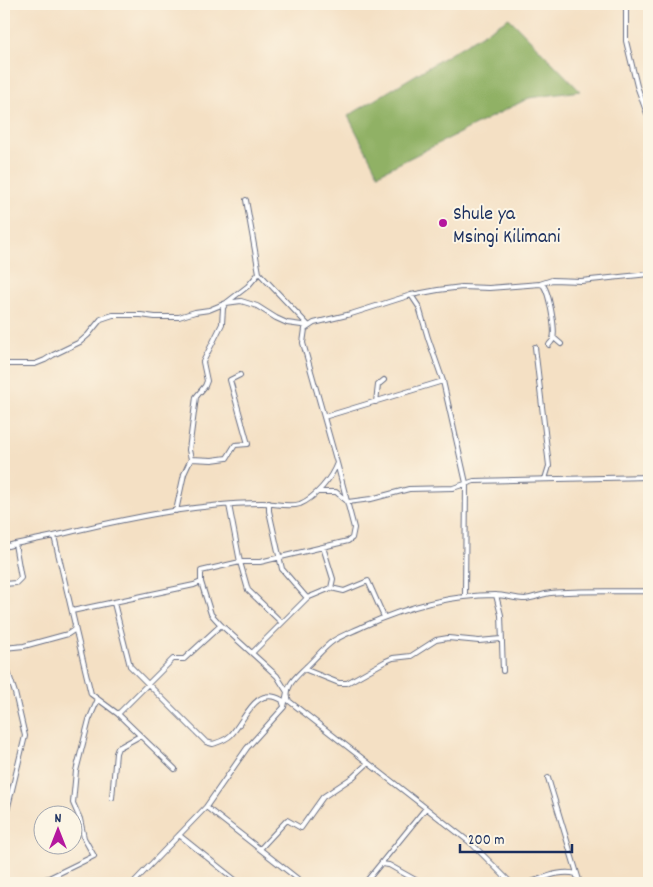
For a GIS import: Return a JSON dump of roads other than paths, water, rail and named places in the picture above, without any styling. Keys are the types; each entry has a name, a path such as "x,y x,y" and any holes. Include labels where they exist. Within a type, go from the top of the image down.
{"street":[{"path":"626,4 626,41 637,86 649,119"},
{"path":"246,200 259,273 309,326"},
{"path":"176,511 184,474 191,459 189,450 196,397 206,386 207,381 203,362 222,324 226,303 248,286 259,273"},
{"path":"4,364 35,364 45,360 80,342 100,319 113,315 179,317 209,310 226,303 240,301 249,302 276,318 297,325 309,326 410,295 454,288 489,288 540,284 552,280 567,282 649,274"},
{"path":"540,284 547,289 552,310 554,338 549,346"},
{"path":"410,295 420,307 428,338 443,381 466,483 465,597"},
{"path":"297,325 303,334"},
{"path":"309,326 303,334 303,343 348,502 354,528 352,538 348,541 260,562 240,562 201,571 201,582 211,614 277,676 290,701 484,855 511,883"},
{"path":"554,338 561,344"},
{"path":"535,347 549,466 545,479"},
{"path":"191,459 212,460 227,458 235,445 248,444 230,380 240,375"},
{"path":"377,400 378,385 384,380"},
{"path":"324,417 443,381"},
{"path":"317,493 334,471 337,463"},
{"path":"4,547 129,519 176,511 229,505 297,504 323,491 336,492 348,502 371,499 409,489 452,488 474,480 649,477"},
{"path":"269,503 278,557 282,569 307,598"},
{"path":"229,505 240,562 248,590 282,623"},
{"path":"54,536 91,694 118,714 175,770"},
{"path":"4,584 16,582 21,578 15,544"},
{"path":"323,547 333,580 331,588"},
{"path":"72,611 201,582"},
{"path":"252,653 307,598 331,588 344,591 368,582 384,617"},
{"path":"133,883 206,806 247,748 284,707 287,692 293,680 335,640 384,617 415,606 445,599 496,595 522,599 548,593 649,591"},
{"path":"496,595 502,615 503,671"},
{"path":"114,603 130,666 206,742 213,744 230,736 246,713 261,697 276,696 282,700 284,707"},
{"path":"4,648 24,646 68,634 74,630 75,625"},
{"path":"118,714 173,659 184,659 221,625"},
{"path":"304,669 339,684 347,683 393,658 411,656 436,640 448,638 479,641 501,639"},
{"path":"4,660 15,693 25,736 4,823"},
{"path":"30,883 49,878 94,856 84,838 80,819 73,802 78,762 89,720 98,699"},
{"path":"112,798 118,748 140,736"},
{"path":"260,849 287,820 301,828 323,797 354,777 368,764"},
{"path":"548,778 579,882"},
{"path":"206,806 303,883"},
{"path":"366,883 426,808"},
{"path":"179,835 239,883"},
{"path":"381,864 389,865 421,883"},
{"path":"528,883 572,872 576,874 579,882"}],"place":[{"name":"Shule ya Msingi Kilimani","path":"443,223"}]}
